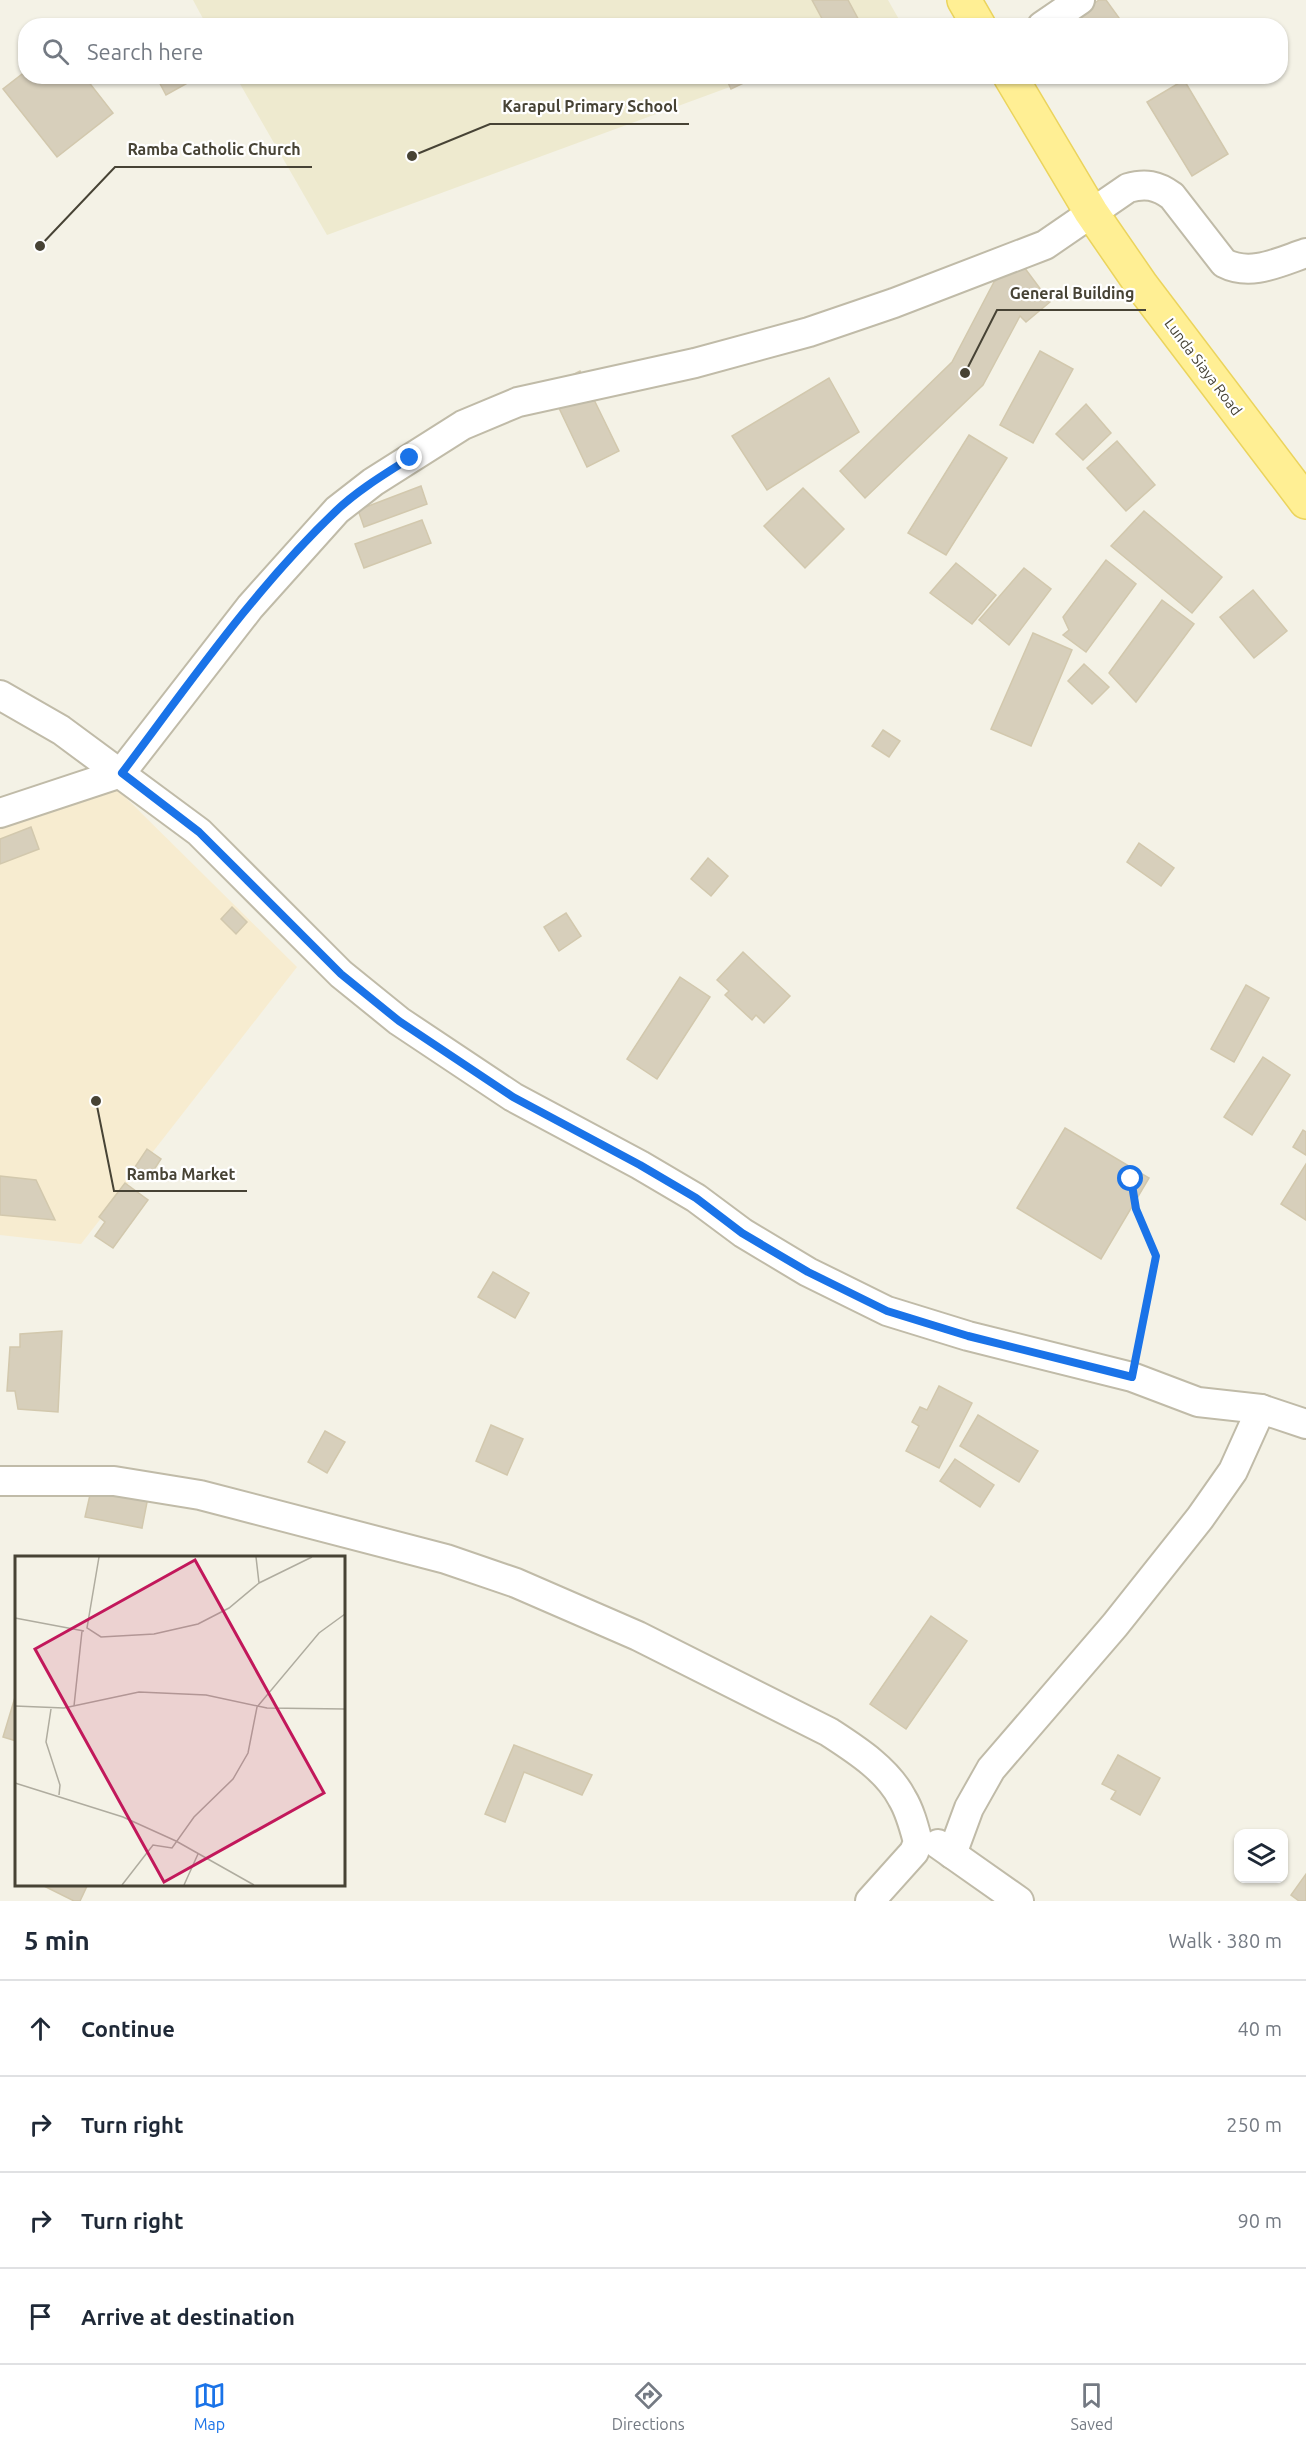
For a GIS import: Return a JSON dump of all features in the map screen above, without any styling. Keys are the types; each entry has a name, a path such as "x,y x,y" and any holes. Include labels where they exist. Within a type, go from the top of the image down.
{"main road":[{"path":"964,0 974,18"},
{"name":"Lunda Siaya Road","path":"1015,84 1091,212 1142,286 1306,502"}],"street":[{"path":"1054,18 1080,0"},
{"path":"0,813 122,773 250,607 337,510 373,482 463,424 518,402 695,363 809,332 1045,245 1128,188 1142,184 1161,188 1172,196 1224,263 1236,269 1269,266 1306,253"},
{"path":"0,695 61,730 199,832 341,974 408,1027 513,1097 640,1165 696,1198 742,1233 808,1272 887,1311 968,1336 1132,1377 1198,1402 1260,1409 1306,1424"},
{"path":"952,1854 969,1808 991,1769 1115,1625 1200,1518 1233,1471 1260,1409"},
{"path":"0,1481 114,1481 200,1495 446,1559 516,1583 638,1636 829,1732 856,1749 885,1776 902,1796 918,1842 914,1852 870,1901"},
{"path":"914,1828 1019,1901"}],"path":[{"path":"1131,1179 1136,1209 1156,1256 1132,1377"}],"shaded area":[{"path":"193,0 888,0 898,18 203,18"},
{"path":"240,84 738,84 327,235"},
{"path":"116,788 297,967 81,1244 0,1235 0,828"}],"building":[{"path":"812,0 848,0 858,18 822,18"},
{"path":"1099,0 1106,0 1119,18 1073,18"},
{"path":"18,77 18,84 90,84 113,113 57,157 3,89"},
{"path":"160,84 186,84 166,95"},
{"path":"729,84 741,84 731,89"},
{"path":"1177,84 1186,84 1228,154 1192,176 1147,102"},
{"path":"1021,263 1050,302 1026,322 1020,316 983,385 865,498 840,471 952,362 994,282"},
{"path":"1040,351 1073,369 1033,443 1000,425"},
{"path":"580,371 619,451 587,467 549,387"},
{"path":"829,378 859,432 767,490 732,436"},
{"path":"1086,404 1111,433 1083,460 1056,434"},
{"path":"969,435 1007,458 946,555 908,533"},
{"path":"1117,441 1155,485 1126,511 1087,468"},
{"path":"421,486 427,504 364,527 358,510"},
{"path":"803,488 844,529 805,568 764,526"},
{"path":"1144,511 1222,577 1192,613 1111,546"},
{"path":"422,520 431,543 364,568 355,544"},
{"path":"1106,560 1136,584 1086,652 1063,635 1069,630 1063,617"},
{"path":"956,563 996,595 972,624 930,593"},
{"path":"1024,568 1051,589 1009,645 979,620"},
{"path":"1253,590 1287,631 1254,658 1220,617"},
{"path":"1162,600 1194,624 1136,702 1109,673"},
{"path":"1033,633 1072,650 1031,746 991,729"},
{"path":"1084,664 1109,687 1092,704 1068,681"},
{"path":"883,730 900,741 889,757 872,746"},
{"path":"31,827 39,849 0,864 0,839"},
{"path":"1139,843 1174,868 1161,886 1127,862"},
{"path":"708,858 728,876 711,896 691,879"},
{"path":"232,907 247,922 236,934 221,919"},
{"path":"566,913 581,936 559,951 544,927"},
{"path":"743,952 790,996 764,1023 756,1015 752,1020 725,995 729,991 717,980"},
{"path":"680,977 710,997 657,1079 627,1059"},
{"path":"1246,985 1269,998 1234,1062 1211,1049"},
{"path":"1263,1057 1290,1075 1252,1135 1224,1117"},
{"path":"1065,1128 1149,1178 1101,1259 1017,1208"},
{"path":"1303,1130 1306,1132 1306,1155 1293,1147"},
{"path":"147,1149 161,1159 150,1176 135,1167"},
{"path":"1306,1164 1306,1220 1281,1204"},
{"path":"0,1176 36,1180 55,1220 0,1215"},
{"path":"125,1183 148,1200 113,1248 95,1236 105,1222 99,1217"},
{"path":"493,1272 529,1293 515,1318 478,1297"},
{"path":"62,1331 58,1412 18,1409 15,1391 7,1391 10,1347 20,1347 20,1334"},
{"path":"939,1386 972,1403 939,1468 906,1451 919,1426 912,1422 920,1407 927,1410"},
{"path":"978,1415 1038,1451 1019,1482 960,1446"},
{"path":"491,1425 523,1439 507,1475 476,1461"},
{"path":"325,1431 345,1442 327,1473 308,1462"},
{"path":"955,1459 994,1485 980,1507 940,1481"},
{"path":"92,1486 148,1497 142,1528 85,1517"},
{"path":"931,1616 967,1641 906,1729 870,1704"},
{"path":"15,1697 15,1741 3,1737"},
{"path":"514,1745 592,1775 582,1795 524,1772 505,1822 485,1814"},
{"path":"1118,1755 1160,1778 1140,1815 1111,1799 1116,1791 1102,1784"},
{"path":"1306,1874 1306,1901 1299,1901 1291,1895"},
{"path":"44,1886 87,1886 80,1901 74,1901"}],"place":[{"name":"Karapul Primary School","path":"412,156"},
{"name":"Ramba Catholic Church","path":"40,246"},
{"name":"General Building","path":"965,373"},
{"name":"Ramba Market","path":"96,1101"}],"route":[{"path":"410,458 373,482 337,510 292,559 250,607 122,773 199,832 341,974 399,1021 513,1097 585,1134 696,1198 742,1233 808,1272 887,1311 968,1336 1132,1377 1156,1256 1136,1209 1131,1179"}]}
